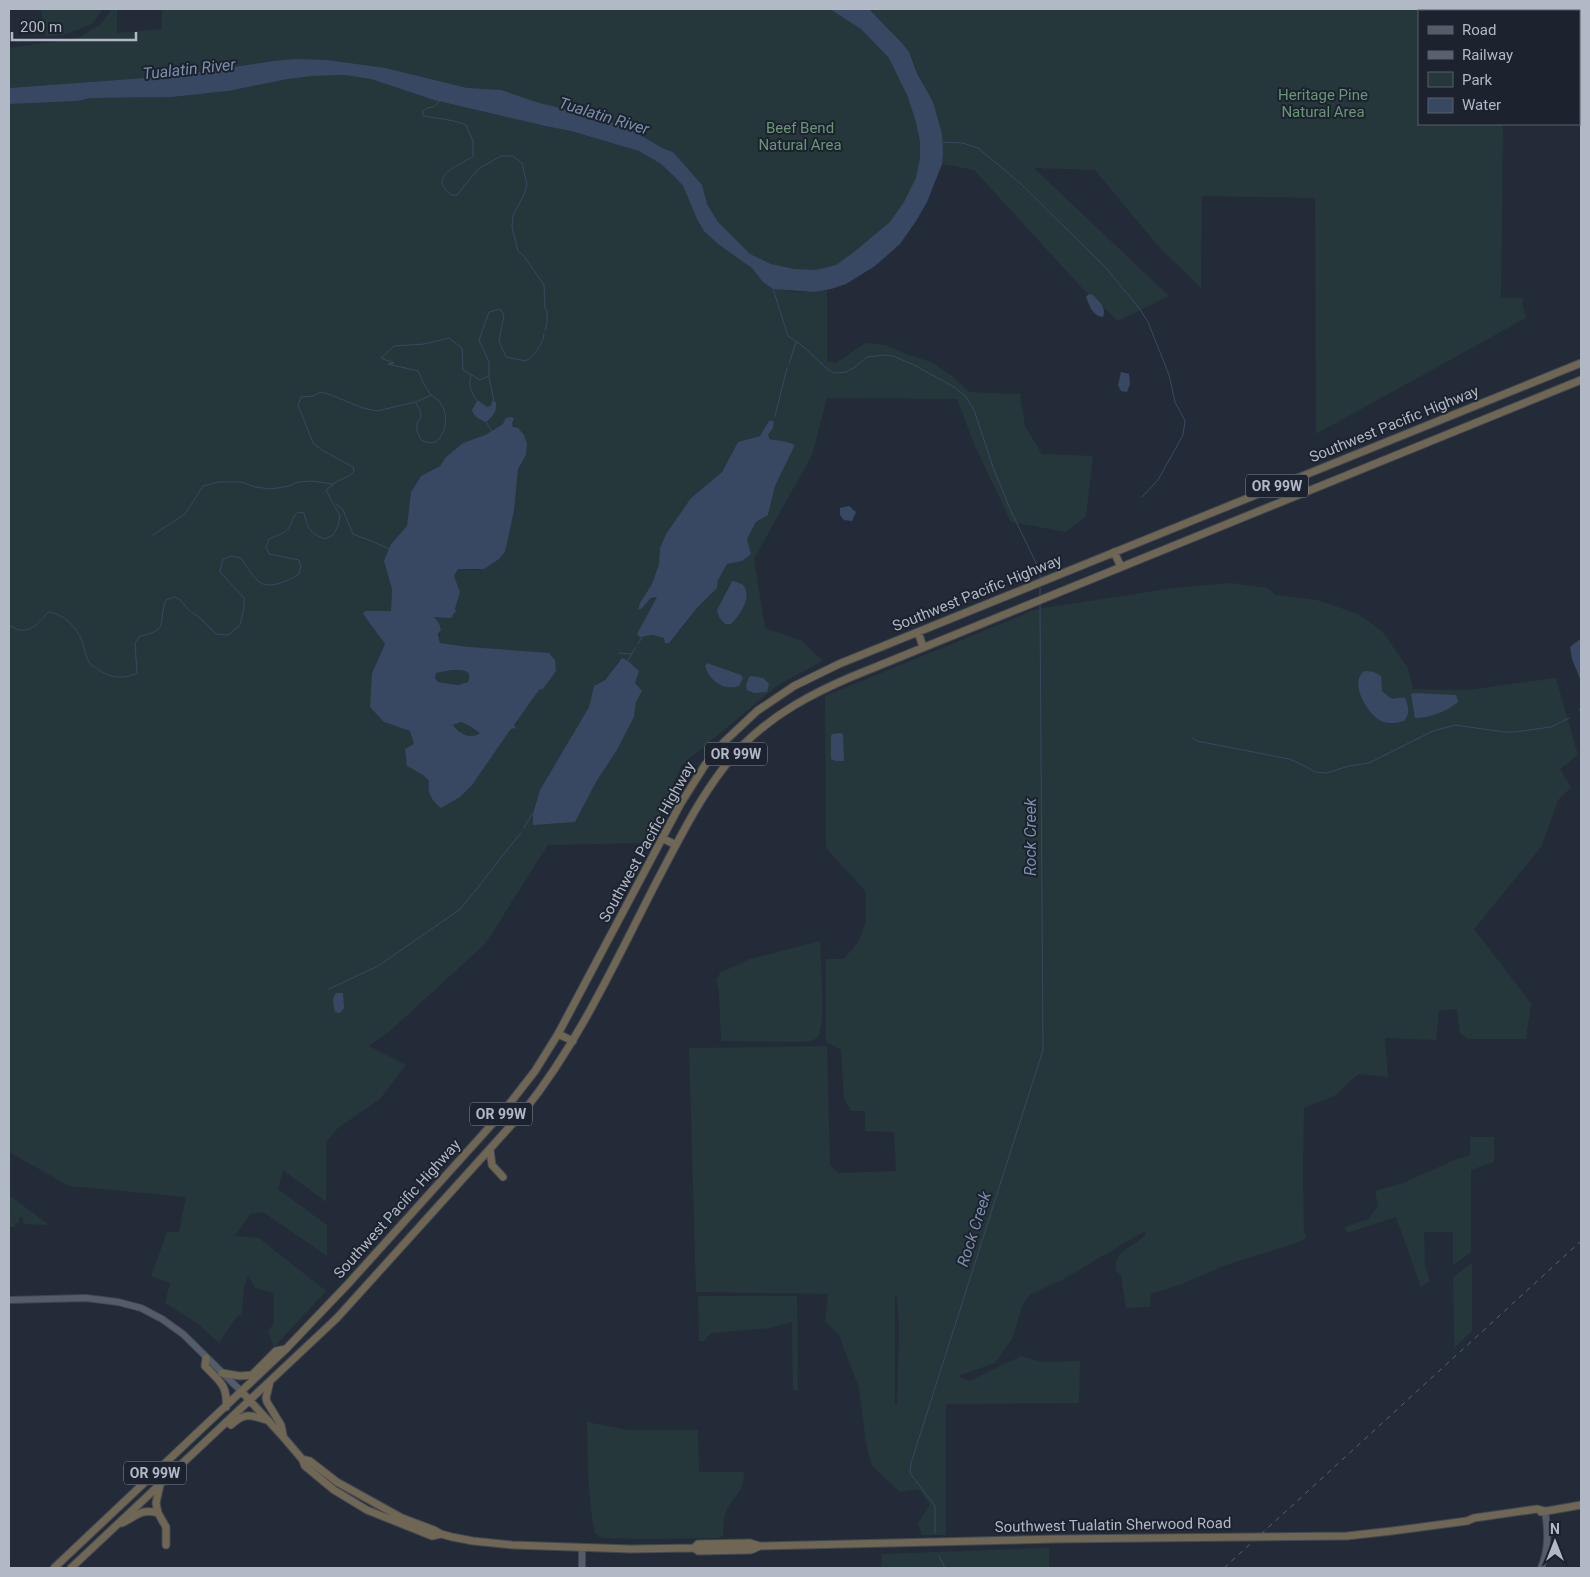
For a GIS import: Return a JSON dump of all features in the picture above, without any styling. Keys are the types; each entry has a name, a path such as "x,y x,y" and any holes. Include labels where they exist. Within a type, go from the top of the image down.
{"highway":[{"name":"Southwest Pacific Highway","path":"54,1568 286,1349 503,1112 535,1071 558,1034 688,790 724,742 757,711 806,679 1030,586 1581,363"},
{"name":"Southwest Pacific Highway","path":"71,1568 337,1318 490,1150 536,1096 572,1041 699,804 720,773 744,744 766,724 819,691 923,647 1581,380"},
{"path":"1114,552 1120,567"},
{"path":"918,632 923,647"},
{"path":"662,838 676,845"},
{"path":"558,1034 572,1041"},
{"path":"490,1150 492,1165 503,1177"},
{"path":"222,1373 240,1376 252,1375 276,1351 286,1349"},
{"path":"206,1358 205,1366 225,1388 227,1394 226,1407"},
{"path":"270,1381 266,1398 281,1425 283,1436"},
{"name":"Southwest Tualatin Sherwood Road","path":"242,1392 302,1458 305,1466 337,1492 367,1510 406,1527 432,1536 441,1534"},
{"path":"201,1446 208,1446 242,1416 247,1415 268,1420"},
{"name":"Southwest Tualatin Sherwood Road","path":"302,1458 310,1461 335,1481 402,1518 441,1534 499,1544 650,1549 694,1548 698,1544 750,1542 760,1546 1061,1539 1333,1536 1392,1532 1467,1521 1474,1522 1538,1514 1545,1510 1581,1505"},
{"path":"160,1485 156,1501 158,1513 166,1526 166,1545"},
{"path":"337,1492 346,1493 362,1501 374,1503"},
{"path":"118,1524 133,1518 143,1511 158,1513"}],"main road":[{"path":"9,1298 26,1296 30,1298 91,1298 130,1304 170,1323 242,1392"},
{"path":"1541,1568 1548,1537 1545,1510"},
{"path":"582,1547 582,1568"}],"green space":[{"path":"41,9 103,9 92,24 64,35 45,36"},
{"name":"Beef Bend Natural Area","path":"112,9 117,9 117,33 162,29 162,9 858,9 918,93 929,171 880,244 827,274 751,267 769,283 786,291 827,290 827,361 836,363 865,343 886,345 931,362 952,376 969,392 1020,394 1025,426 1042,454 1093,456 1086,516 1066,532 1011,522 975,446 957,399 827,398 812,455 754,559 765,628 802,641 823,661 778,685 682,765 647,843 548,845 485,944 391,1030 369,1046 406,1065 380,1099 338,1128 326,1142 326,1202 283,1170 278,1189 327,1225 327,1256 263,1212 250,1214 235,1236 259,1238 326,1291 274,1347 268,1332 274,1322 274,1293 255,1288 248,1276 244,1288 242,1315 237,1316 219,1343 198,1324 165,1303 170,1283 151,1276 167,1232 179,1232 186,1197 69,1186 9,1152 9,104 77,101 91,98 172,97 228,91 313,76 344,75 371,79 434,100 571,131 639,151 661,164 676,178 683,186 697,219 718,244 730,252 683,183 652,151 327,60 286,61 172,76 9,88 9,48 78,38 101,24","holes":["512,423 526,455 518,469 514,511 505,552 479,570 458,569 454,576 460,592 455,609 434,616 439,628 440,643 469,647 543,689 539,690 513,728 428,788 429,781 423,775 407,766 415,744 410,731 384,722 372,673 385,644 363,614 365,611 391,611 392,589 384,561 391,544 407,526 411,492 421,476 440,466 446,457 463,443 485,435 503,424","768,424 773,428 768,435 773,440 795,445 775,486 768,515 756,522 747,539 742,561 727,564 718,580 717,588 697,608 680,630 664,638 652,635 640,637 657,597 640,603 652,584 659,564 660,548 666,534 691,498 722,472 738,442 760,436","738,582 747,591 744,606 731,624 726,592 729,585","618,661 628,661 638,675 635,683 642,691 636,702 634,717 617,750 596,782 540,790 589,707 594,686 608,676"]},
{"name":"Heritage Pine Natural Area","path":"869,9 1529,9 1530,10 1418,10 1418,125 1503,125 1501,298 1522,298 1526,318 1316,434 1315,198 1202,196 1201,288 1158,246 1095,170 1034,168 1169,296 1118,321 1081,287 974,170 942,164 943,153 921,78 909,53"},
{"path":"1231,583 1267,588 1276,595 1317,600 1358,614 1382,631 1408,668 1413,689 1467,690 1556,678 1578,755 1560,769 1571,787 1558,800 1542,846 1474,929 1531,1003 1526,1039 1468,1039 1460,1033 1457,1009 1439,1011 1436,1040 1385,1038 1388,1077 1359,1074 1338,1094 1304,1108 1303,1175 1304,1234 1306,1238 1299,1242 1226,1265 1182,1284 1151,1294 1150,1307 1126,1308 1121,1275 1116,1271 1117,1259 1124,1250 1145,1235 1145,1231 1062,1280 1031,1294 1023,1304 1012,1339 995,1363 958,1376 969,1381 1021,1356 1043,1362 1080,1361 1079,1403 946,1404 946,1535 922,1535 918,1523 930,1504 918,1489 900,1492 872,1466 866,1443 859,1387 840,1336 825,1322 828,1294 696,1292 689,1048 827,1046 830,1165 838,1173 896,1171 894,1132 865,1131 865,1111 851,1111 844,1098 841,1049 826,1042 826,959 844,959 859,941 866,920 866,892 826,848 825,696 1037,609 1174,588","holes":["895,1295 897,1295 899,1327 897,1405 895,1404"]},
{"path":"452,670 468,672 468,682 458,685 438,682 435,678 436,673"},
{"path":"461,722 480,733 469,736 461,733 453,725"},
{"path":"820,941 822,1018 819,1035 809,1042 721,1041 719,993 716,980 720,973 750,959"},
{"path":"1470,1137 1494,1137 1494,1162 1471,1170 1471,1252 1453,1265 1453,1232 1424,1232 1425,1265 1430,1281 1421,1287 1396,1217 1347,1233 1345,1227 1368,1219 1378,1206 1375,1191 1403,1183 1470,1155"},
{"path":"9,1195 49,1225 25,1224 22,1217 19,1217 19,1223 15,1223 15,1227 9,1227"},
{"path":"1472,1263 1472,1331 1454,1348 1453,1277"},
{"path":"698,1296 797,1296 798,1390 793,1390 792,1322 770,1328 711,1333 704,1341 699,1341"},
{"path":"587,1422 628,1430 698,1430 699,1472 744,1472 744,1479 740,1490 726,1512 723,1536 719,1538 602,1538 595,1533 589,1492"},
{"path":"1049,1548 1049,1568 881,1568 882,1554"}],"water":[{"name":"Tualatin River","path":"830,9 869,9 909,52 917,73 933,102 942,134 943,153 942,164 927,202 900,244 875,266 846,284 814,292 773,289 763,282 752,268 718,244 704,231 683,186 676,178 661,164 639,151 571,131 434,100 371,79 344,75 313,76 228,91 172,97 91,98 77,101 9,104 9,88 172,76 296,59 327,60 385,68 467,88 501,90 536,102 603,119 635,132 664,149 673,152 702,185 707,204 718,222 750,254 771,264 794,269 816,270 836,265 890,222 904,202 916,178 920,158 920,141 916,122 908,97 889,58 861,29"},
{"path":"1089,294 1093,295 1102,305 1104,310 1103,317 1096,315 1092,310 1086,297"},
{"path":"1121,372 1129,374 1130,384 1127,392 1121,391 1118,385"},
{"path":"477,401 487,407 491,406 492,401 496,402 494,414 486,422 477,418 472,410"},
{"path":"512,417 514,419 513,427 518,428 524,435 527,444 526,455 518,469 514,511 505,552 499,559 484,569 458,569 454,576 460,592 455,609 456,612 450,618 434,617 439,623 441,630 438,634 440,643 549,653 555,660 556,671 543,689 539,690 514,725 516,729 510,730 472,785 460,797 441,808 430,796 429,781 423,775 407,766 405,749 414,744 410,731 384,722 370,707 372,673 385,644 363,614 365,611 391,611 392,589 384,561 391,544 407,526 411,492 421,476 440,466 446,457 463,443 485,435 503,424 506,418","holes":["452,670 468,672 468,682 458,685 438,682 435,678 436,673","461,722 470,726 480,733 473,736 461,733 453,725"]},
{"path":"769,421 774,421 773,428 768,435 770,439 795,445 775,486 768,515 756,522 747,539 751,554 742,561 727,564 718,580 717,588 697,608 669,643 665,643 664,638 652,635 640,637 637,634 657,597 651,598 638,610 640,603 652,584 659,564 660,548 666,534 691,498 722,472 738,442 760,436"},
{"path":"849,506 856,512 852,521 844,520 840,515 840,508"},
{"path":"732,581 740,583 745,587 747,593 744,606 736,619 731,624 725,624 719,617 717,610"},
{"path":"1581,640 1581,681 1572,659 1570,647"},
{"path":"622,658 639,671 635,683 642,691 636,702 634,717 617,750 596,782 575,822 533,825 533,814 540,790 589,707 594,686 605,680"},
{"path":"707,663 741,675 743,678 739,686 728,687 718,684 707,671 705,666"},
{"path":"1365,671 1374,672 1381,676 1382,691 1390,697 1394,699 1405,698 1408,710 1404,721 1384,722 1372,714 1362,699 1359,690 1360,676"},
{"path":"749,677 763,678 769,684 767,692 754,693 747,690 746,686"},
{"path":"1411,694 1456,695 1458,702 1437,714 1415,718"},
{"path":"832,734 843,734 844,761 836,761 831,759 831,736"},
{"path":"336,993 343,993 344,1008 340,1013 335,1012 334,1007 333,999"}],"waterway":[{"path":"440,101 433,107 423,111 423,116 462,123 466,125 473,141 473,156 454,167 444,177 442,182 444,188 451,195 457,195 478,169 501,156 513,156 522,163 527,184 524,195 513,215 512,227 518,251 524,256 544,285 545,308 547,312 545,330"},
{"path":"941,142 963,143 978,148 1020,183 1106,268 1148,322 1169,375 1175,402 1185,421 1183,435 1158,480 1142,497"},
{"name":"Rock Creek","path":"773,289 788,336 804,347 832,372 846,372 867,357 893,356 954,387 966,397 974,410 994,470 1011,511 1040,571 1040,579"},
{"path":"9,625 17,630 25,630 36,625 48,612 59,615 76,630 90,664 106,674 116,677 127,677 137,673 135,643 140,636 150,634 159,628 166,600 174,597 179,599 216,634 228,635 240,625 244,598 220,572 223,559 231,556 241,558 258,581 268,585 279,584 299,574 301,566 299,560 269,554 266,547 269,539 286,531 290,527 295,515 299,512 304,513 308,526 313,533 325,539 333,535 338,526 340,516 326,490 336,482 349,476 354,471 353,467 313,443 298,405 301,397 313,396 321,392 363,408 377,411 415,402 420,410 421,417 417,423 417,431 421,440 433,443 439,439 444,429 446,419 441,404 429,393 418,371 388,364 394,363 381,358 394,346 424,344 449,338 462,348 463,370 480,380 489,376 489,362 479,340 489,312 500,309 504,315 499,341 506,357 526,361 538,349 544,334"},
{"path":"789,364 796,342"},
{"path":"775,416 787,368"},
{"path":"471,375 471,389 477,401"},
{"path":"489,377 494,401"},
{"path":"416,402 431,395"},
{"path":"486,422 492,431"},
{"path":"153,535 185,514 203,486 219,482 241,482 255,487 271,489 289,486 298,482 312,481 333,484"},
{"path":"336,504 343,510 353,534 389,549"},
{"name":"Rock Creek","path":"1040,585 1040,596"},
{"name":"Rock Creek","path":"935,1533 935,1506 910,1473 911,1463 1043,1050 1040,603"},
{"path":"638,644 643,636"},
{"path":"627,662 636,647"},
{"path":"619,653 631,654"},
{"path":"1193,738 1197,741 1289,759 1315,772 1327,773 1349,766 1369,763 1433,731 1455,725 1514,732 1551,727 1569,718"},
{"path":"524,828 532,814"},
{"path":"329,989 378,966 459,910 521,833"},
{"name":"Rock Creek","path":"939,1556 945,1568"}],"railway":[{"path":"1224,1568 1581,1241"}]}
